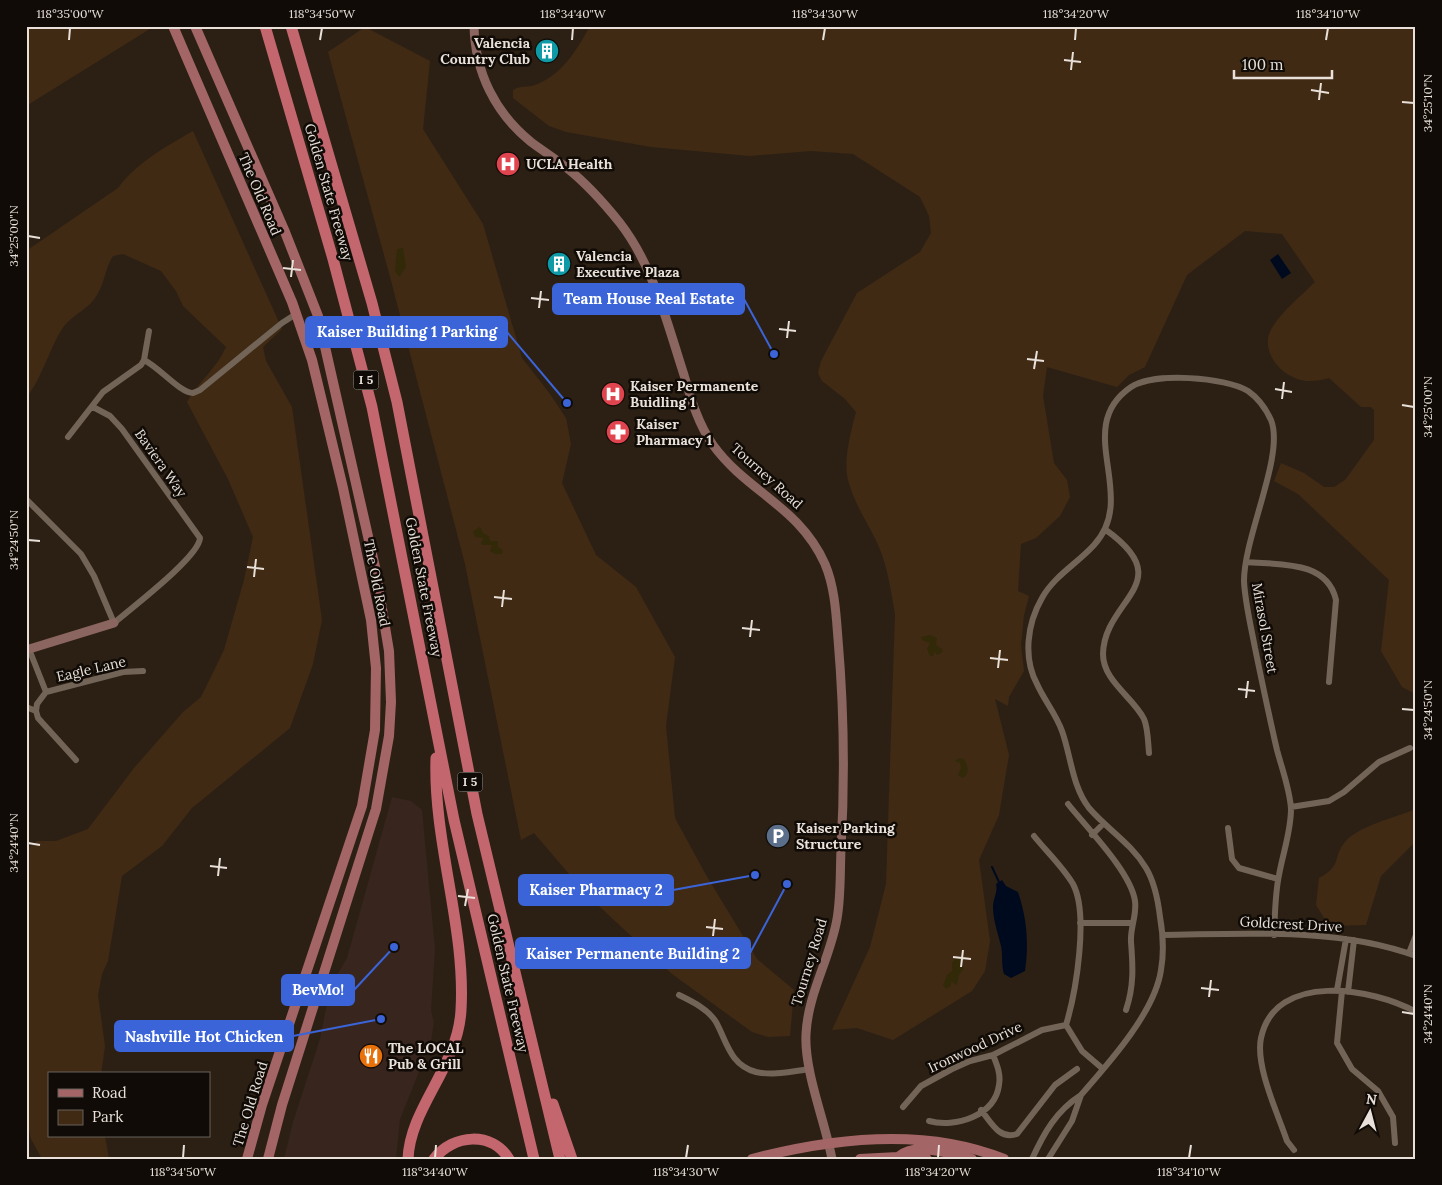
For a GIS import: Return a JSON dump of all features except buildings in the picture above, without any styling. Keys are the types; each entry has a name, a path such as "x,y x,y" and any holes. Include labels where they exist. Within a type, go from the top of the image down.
{"highway":[{"name":"Golden State Freeway","path":"265,26 334,259 363,368 394,511 437,740 534,1159"},
{"name":"Golden State Freeway","path":"292,26 372,303 398,402 425,536 468,773 560,1159"},
{"path":"408,1159 413,1134 453,1052 459,1034 461,1010 456,938 435,788 437,740"},
{"path":"533,1045 572,1159"},
{"path":"434,1159 450,1144 472,1138 494,1145 509,1159"}],"main road":[{"name":"The Old Road","path":"173,26 296,314 312,360 326,413 371,620 376,668 376,712 369,773 359,816 262,1105 247,1159"},
{"name":"The Old Road","path":"195,26 278,215 318,316 375,567 389,652 391,702 389,736 378,804 282,1105 269,1158"},
{"path":"752,1159 829,1144 912,1140 964,1147 1004,1159"},
{"path":"898,1158 909,1150 943,1152 972,1159"},
{"path":"860,1159 927,1159"}],"street":[{"name":"Tourney Road","path":"474,26 481,72 487,87 503,112 532,143 587,186 620,223 635,245 657,292 701,424 713,445 738,473 788,512 802,528 825,564 832,584 840,665 844,744 838,916 832,944 811,995 807,1014 806,1039 810,1069 832,1159"},
{"path":"144,360 158,367 181,389 193,393 200,390 282,323 296,314"},
{"path":"68,437 103,392 135,370 144,360 149,331"},
{"name":"Mirasol Street","path":"1106,530 1110,519 1113,494 1104,435 1112,408 1120,397 1133,386 1146,380 1162,378 1225,383 1249,392 1261,403 1273,426 1273,454 1246,562 1244,580 1247,607 1266,704 1291,807 1287,841 1278,879 1274,935"},
{"name":"Baviera Way","path":"93,407 110,416 122,429 200,538 200,543 179,568 114,624"},
{"path":"26,499 81,554 94,576 114,624 27,650 46,692 37,704 38,718 76,760"},
{"path":"1032,1159 1049,1124 1072,1101 1081,1095 1142,1019 1161,972 1163,935 1158,894 1147,869 1132,849 1088,806 1079,790 1061,728 1034,680 1029,661 1029,630 1042,598 1053,582 1083,557 1106,530 1131,551 1137,562 1138,574 1130,599 1107,632 1103,657 1112,679 1144,719 1149,753"},
{"path":"1246,562 1312,570 1326,580 1333,589 1336,600 1330,682"},
{"name":"Eagle Lane","path":"46,692 123,672 143,671"},
{"path":"26,707 36,711"},
{"path":"1291,807 1329,801 1344,792 1379,762 1410,748"},
{"path":"1068,804 1124,874 1135,898 1136,908 1132,923 1133,990 1126,1010"},
{"path":"1092,835 1104,822"},
{"path":"1228,828 1232,859 1239,868 1278,879"},
{"path":"1034,836 1072,882 1077,893 1080,923 1078,972 1066,1025 1082,1051 1103,1069"},
{"path":"1080,923 1132,923"},
{"name":"Goldcrest Drive","path":"1163,935 1274,935 1346,939 1413,955"},
{"path":"1413,955 1416,935"},
{"path":"1346,939 1337,1043 1352,1069 1378,1091 1393,1117 1395,1143"},
{"path":"1342,991 1354,940"},
{"path":"1294,1150 1287,1142 1262,1064 1261,1038 1273,1013 1296,997 1317,991 1342,991 1377,997 1416,1012"},
{"path":"679,995 700,1005 716,1021 727,1049 738,1063 755,1072 775,1074 810,1069"},
{"name":"Ironwood Drive","path":"903,1107 928,1082 970,1061 993,1054 1042,1030 1066,1025"},
{"path":"929,1121 963,1122 993,1101 999,1089 999,1071 993,1054"},
{"path":"981,1110 1000,1133 1008,1136 1017,1134 1055,1085 1077,1070"},
{"path":"1048,1159 1072,1121 1081,1095"}],"shaded area":[{"path":"392,797 411,801 422,810 435,949 431,1011 434,1022 431,1042 400,1119 396,1159 284,1159 293,1122 320,1039 326,1009 337,975 347,958"}],"green space":[{"path":"26,26 153,26 153,27 26,106"},
{"path":"590,26 1416,26 1416,694 1402,687 1381,651 1389,580 1298,494 1274,481 1281,463 1304,473 1324,487 1334,487 1345,480 1374,440 1374,410 1371,407 1361,407 1329,378 1312,381 1299,380 1288,375 1276,364 1272,358 1268,343 1272,328 1286,310 1315,282 1282,234 1245,231 1187,275 1145,367 1129,375 1117,387 1047,367 1043,396 1054,463 1067,480 1070,497 1060,516 1036,538 1021,544 1018,591 1029,596 1024,615 1021,645 1024,671 1009,697 1008,706 995,699 1009,755 999,815 979,860 990,941 985,971 972,991 893,1040 857,1028 832,1030 870,947 886,884 895,614 885,563 848,480 847,455 856,412 845,399 822,381 818,373 821,361 857,293 920,252 931,233 929,216 920,197 853,154 811,151 750,156 651,147 566,132 549,126 513,98 513,90 535,85 553,75 568,61"},
{"name":"Valencia Country Club","path":"365,27 430,61 423,129 483,224 522,358 566,418 571,444 562,483 596,555 636,587 675,657 666,726 675,818 706,875 757,959 794,990 790,1036 768,1037 752,1032 672,974 587,895 534,833 521,840 465,564 389,273 328,52"},
{"path":"193,131 282,329 263,347 266,361 292,407 322,620 313,664 290,728 192,808 162,846 122,876 108,961 102,974 98,995 105,1046 101,1072 48,1072 48,1138 105,1138 109,1159 42,1159 31,1139 26,1116 26,850 37,841 56,841 88,829 134,768 183,712 201,697 224,650 244,580 253,537 228,479 187,402 218,362 226,347 183,306 176,291 161,271 123,254 113,256 94,300 64,326 37,381 26,398 26,276 29,266 29,249 118,188 143,163"},
{"path":"1416,809 1416,841 1381,876 1366,925 1329,926 1316,905 1319,878 1334,865 1345,842 1359,831 1378,822"}],"sand":[{"path":"403,248 406,267 399,277 395,271 397,249"},
{"path":"480,527 483,533 489,536 490,541 498,541 498,547 503,550 502,554 495,554 490,551 492,545 482,545 481,543 484,538 475,537 473,531"},
{"path":"930,635 937,638 936,645 943,652 937,655 935,651 933,656 930,656 927,649 930,643 922,640 921,637"},
{"path":"960,758 964,759 968,768 963,778 958,775 961,768 960,763 955,761"},
{"path":"956,958 961,958 960,965 964,968 959,975 957,985 951,982 951,986 946,989 943,985 947,975 952,971 952,963"}],"water":[{"path":"1278,254 1291,273 1282,279 1270,260"},
{"path":"1002,880 1006,886 1018,892 1026,931 1025,971 1011,978 1004,974 1001,946 993,912 996,884"}],"waterway":[{"path":"992,867 999,882"}],"place":[{"name":"Valencia Country Club","path":"547,51"},
{"name":"UCLA Health","path":"508,164"},
{"name":"Valencia Executive Plaza","path":"559,264"},
{"name":"Team House Real Estate","path":"774,354"},
{"name":"Kaiser Permanente Buidling 1","path":"613,394"},
{"name":"Kaiser Building 1 Parking","path":"567,403"},
{"name":"Kaiser Pharmacy 1","path":"618,432"},
{"name":"Kaiser Parking Structure","path":"778,836"},
{"name":"Kaiser Pharmacy 2","path":"755,875"},
{"name":"Kaiser Permanente Building 2","path":"787,884"},
{"name":"BevMo!","path":"394,947"},
{"name":"Nashville Hot Chicken","path":"381,1019"},
{"name":"The LOCAL Pub & Grill","path":"371,1056"}]}
